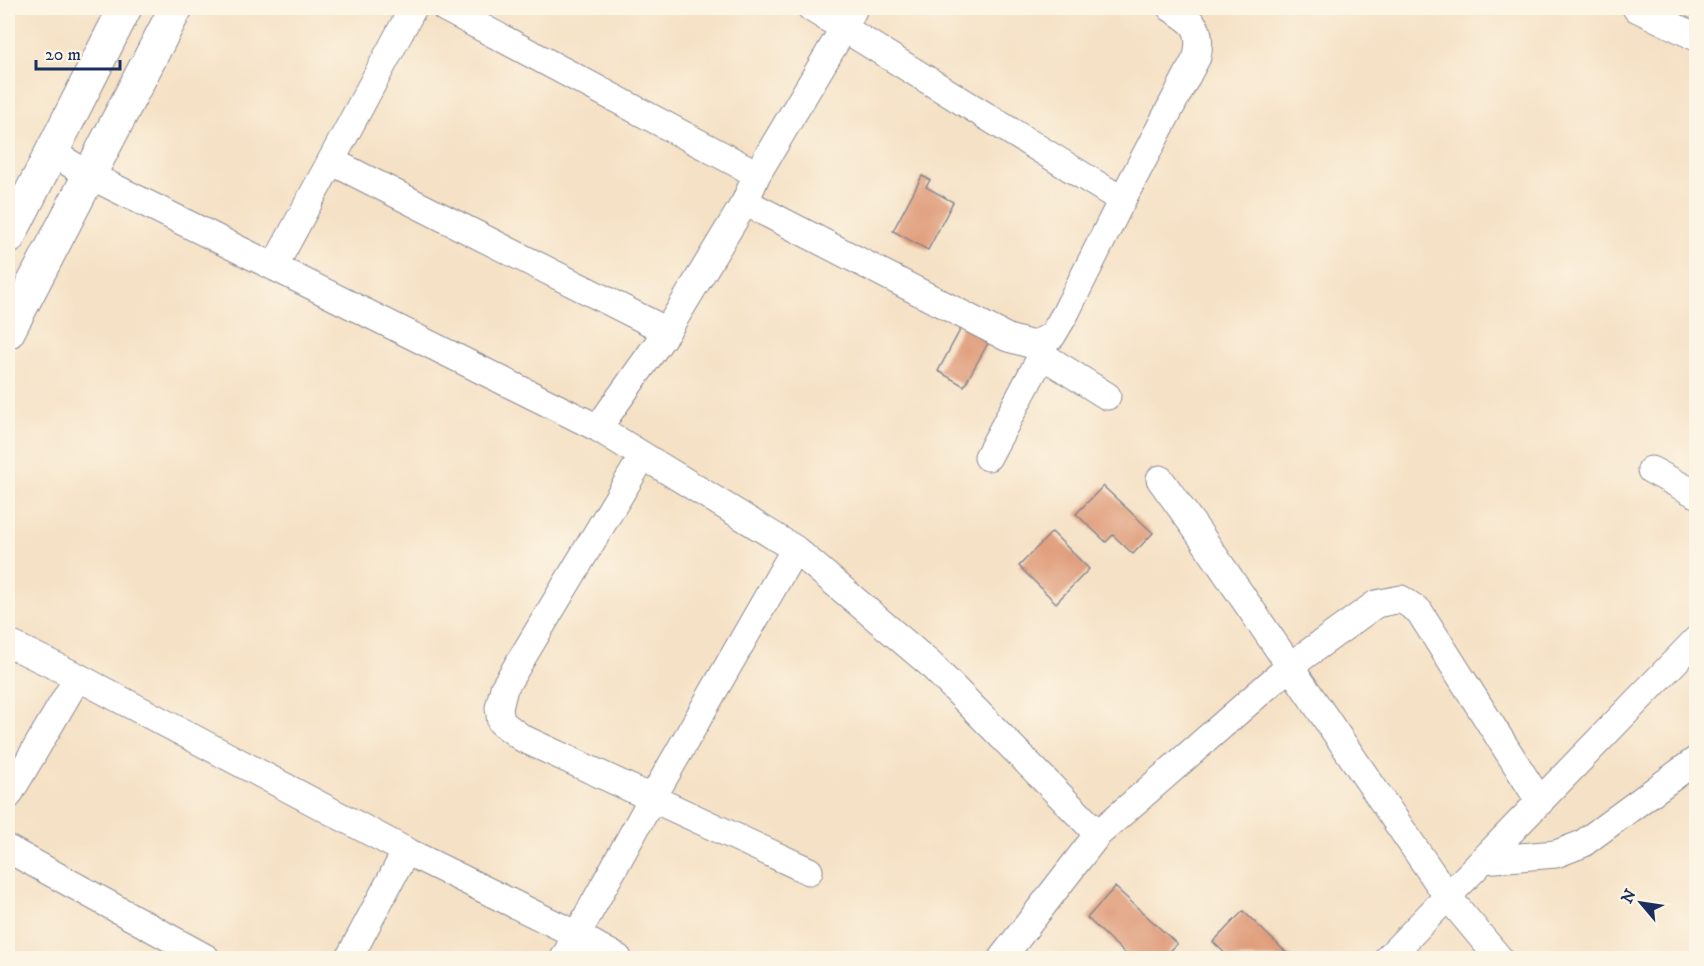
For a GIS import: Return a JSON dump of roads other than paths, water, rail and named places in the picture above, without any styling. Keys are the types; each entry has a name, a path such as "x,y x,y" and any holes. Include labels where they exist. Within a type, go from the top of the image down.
{"street":[{"path":"8,238 125,8"},
{"path":"8,332 176,8"},
{"path":"274,267 413,8"},
{"path":"445,8 757,174"},
{"path":"811,8 849,18 1122,200"},
{"path":"987,457 1038,350 1052,336 1065,314 1197,57 1200,40 1194,24 1171,8"},
{"path":"1636,8 1696,37"},
{"path":"598,428 667,331 745,202 757,174 849,18"},
{"path":"51,152 89,176 598,428 795,549 930,664 1098,834"},
{"path":"331,161 667,331"},
{"path":"745,202 1008,338 1038,350 1107,396"},
{"path":"642,456 504,687 499,708 501,722 522,738 809,871"},
{"path":"1651,470 1696,494"},
{"path":"1160,479 1448,897 1499,958"},
{"path":"564,958 795,549"},
{"path":"1002,958 1098,834 1290,666 1376,604 1401,599 1419,611 1539,802"},
{"path":"1388,958 1696,640"},
{"path":"8,643 78,677 406,851 577,935 618,958"},
{"path":"8,796 78,677"},
{"path":"1483,860 1556,854 1582,844 1696,759"},
{"path":"8,849 207,958"},
{"path":"350,958 406,851"}]}
